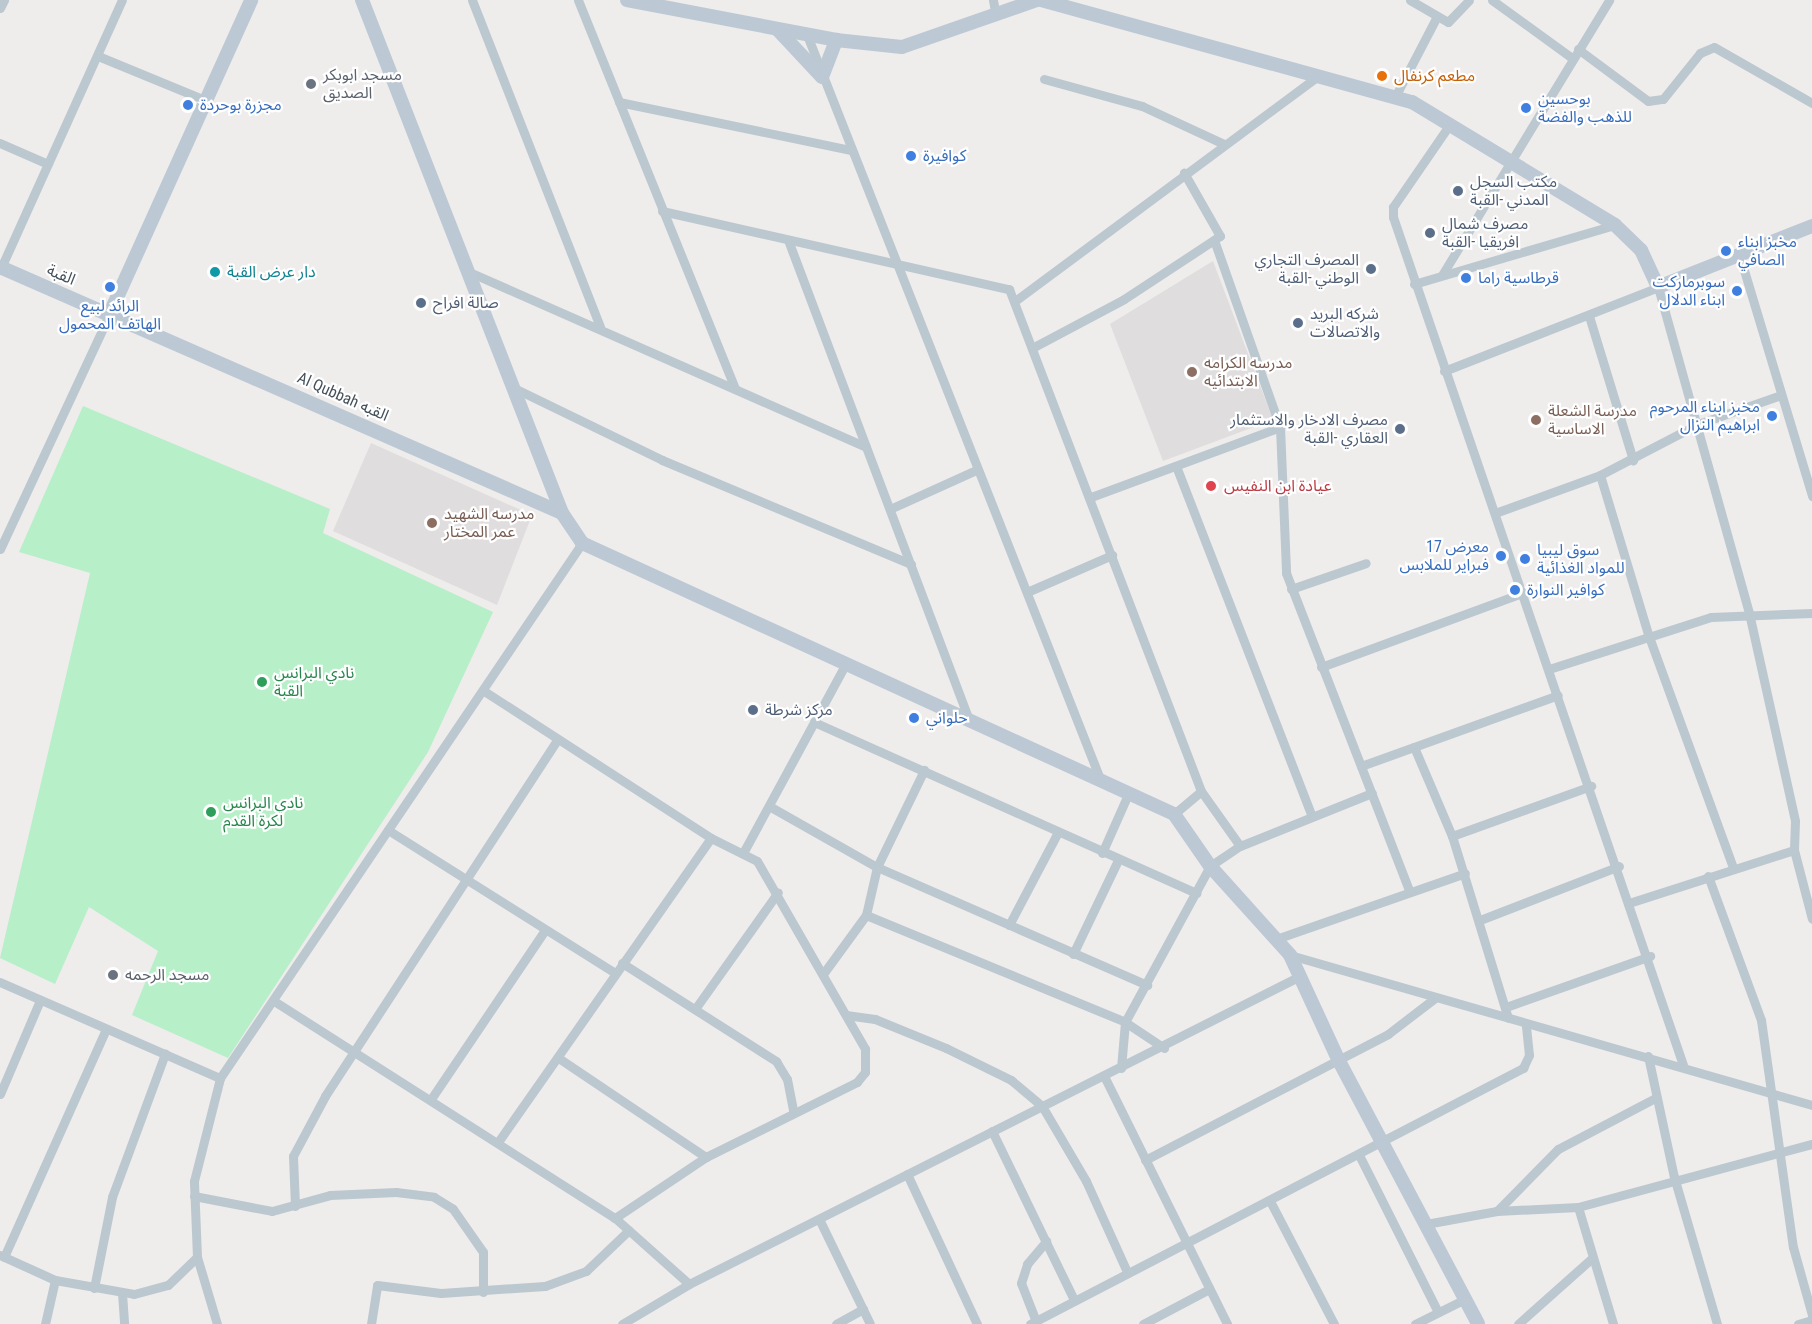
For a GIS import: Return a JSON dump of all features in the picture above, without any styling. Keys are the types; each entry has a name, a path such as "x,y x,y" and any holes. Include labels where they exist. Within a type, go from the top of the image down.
{"street":[{"path":"0,8 4,0"},
{"path":"0,268 122,0"},
{"path":"0,549 110,313 250,0"},
{"path":"472,0 600,327"},
{"path":"578,0 735,389"},
{"path":"627,0 661,3 807,35 902,47 994,5 1039,0 1396,95 1511,159 1615,225 1641,250 1658,287 1698,424 1749,613 1795,821 1794,850 1807,888 1812,919"},
{"path":"1410,0 1436,18 1451,22 1469,0"},
{"path":"1492,0 1648,101 1663,99 1700,53 1714,47 1812,103"},
{"path":"1442,275 1609,0"},
{"path":"360,2 562,513 582,543 1174,814 1210,866 1290,955 1339,1061 1381,1144 1478,1324"},
{"path":"1396,95 1436,18"},
{"path":"778,30 822,77"},
{"path":"807,35 976,470 1027,592 1100,779"},
{"path":"822,77 837,40"},
{"path":"98,56 205,100"},
{"path":"1015,301 1320,74"},
{"path":"1044,79 1142,106 1224,144"},
{"path":"619,102 851,150"},
{"path":"1450,124 1392,210 1414,284 1444,371 1632,902 1683,1065"},
{"path":"0,143 48,164"},
{"path":"1032,348 1124,299 1220,236 1184,173"},
{"path":"662,211 997,284 1009,289 1091,498 1201,791 1240,846"},
{"path":"1414,284 1615,225"},
{"path":"1444,371 1740,257 1812,226"},
{"path":"788,240 866,447 892,508 969,721"},
{"path":"1214,240 1280,427 1281,551 1292,589 1410,892"},
{"path":"1740,257 1778,396 1812,496"},
{"name":"القبة","path":"0,268 110,313"},
{"path":"466,271 600,327 866,447"},
{"name":"Al Qubbah القبه","path":"110,313 562,513"},
{"path":"1588,316 1633,460"},
{"path":"514,388 672,464 911,564"},
{"path":"1495,513 1600,475 1633,460 1698,424 1778,396"},
{"path":"1091,498 1280,427"},
{"path":"1176,466 1312,817"},
{"path":"892,508 976,470"},
{"path":"1600,475 1648,634 1733,867"},
{"path":"218,1324 197,1257 194,1196 200,1149 220,1078 582,543"},
{"path":"1027,592 1112,555"},
{"path":"1292,589 1366,563"},
{"path":"1321,667 1522,593"},
{"path":"1549,669 1648,634 1711,617 1749,613 1812,613"},
{"path":"743,853 845,664"},
{"path":"484,691 711,838 743,853 767,872 865,1049 865,1072 857,1082 793,1111 706,1157 615,1218"},
{"path":"1361,766 1558,695"},
{"path":"814,722 924,770 1057,834 1196,892"},
{"path":"295,1206 293,1156 352,1051 469,881 557,740"},
{"path":"1414,747 1452,836 1465,873 1508,1018"},
{"path":"823,974 866,915 877,867 924,770"},
{"path":"1452,836 1592,786"},
{"path":"1174,814 1201,791"},
{"path":"1102,853 1129,792"},
{"path":"1121,1068 1125,1022 1210,866 1240,846 1372,793"},
{"path":"769,806 877,867 1147,985"},
{"path":"388,830 615,973"},
{"path":"1008,925 1057,834"},
{"path":"498,1142 560,1059 615,973 711,838"},
{"path":"1632,902 1733,867 1794,850"},
{"path":"1073,954 1118,860"},
{"path":"1480,920 1619,866"},
{"path":"1276,939 1465,873"},
{"path":"1708,876 1761,1020 1793,1247 1812,1315"},
{"path":"695,1009 778,892"},
{"path":"866,915 1125,1022 1164,1048"},
{"path":"431,1099 545,930"},
{"path":"1290,955 1526,1024 1683,1065 1812,1105"},
{"path":"1506,1007 1650,956"},
{"path":"622,963 776,1061 787,1079 793,1111"},
{"path":"622,1324 689,1284 820,1221 1042,1106 1164,1048 1300,976"},
{"path":"0,982 220,1078"},
{"path":"1145,1160 1339,1061 1436,998"},
{"path":"0,1094 40,1000"},
{"path":"274,1001 615,1218 689,1284"},
{"path":"846,1015 875,1019 946,1048 1011,1080 1042,1106 1086,1181 1126,1272"},
{"path":"1046,1241 1027,1264 1021,1282 1034,1323 1073,1298 1186,1244 1523,1068 1528,1055 1526,1024"},
{"path":"106,1029 2,1256 56,1280 122,1293 153,1293 197,1257"},
{"path":"94,1288 112,1197 165,1054"},
{"path":"1648,1056 1655,1098 1674,1177 1717,1324"},
{"path":"560,1059 706,1157"},
{"path":"1104,1076 1227,1324"},
{"path":"1497,1211 1558,1149 1655,1098"},
{"path":"992,1131 1073,1298"},
{"path":"1426,1224 1497,1211 1578,1207 1674,1177 1812,1144"},
{"path":"1359,1155 1438,1312"},
{"path":"907,1174 977,1324"},
{"path":"194,1196 272,1211 330,1195 396,1192 434,1197 453,1209 483,1252 483,1292"},
{"path":"1270,1201 1334,1324"},
{"path":"1578,1207 1591,1259 1613,1324"},
{"path":"820,1221 870,1324"},
{"path":"371,1324 376,1285 483,1292 570,1280 629,1230"},
{"path":"1518,1324 1591,1259"},
{"path":"45,1324 56,1280"},
{"path":"1143,1324 1209,1289"},
{"path":"122,1293 124,1324"},
{"path":"1415,1324 1465,1299"},
{"path":"836,1324 863,1309"},
{"path":"1798,1324 1812,1320"}],"shaded area":[{"name":"مدرسه الكرامه الابتدائيه","path":"1213,261 1273,420 1163,461 1110,324"},
{"name":"مدرسه الشهيد عمر المختار","path":"371,443 532,515 497,605 333,531"}],"green space":[{"name":"نادي البرانس القبة","path":"83,406 330,509 323,533 493,612 428,752 228,1058 132,1015 158,951 89,907 55,984 0,958 90,573 19,552"}],"place":[{"name":"مطعم كرنفال","path":"1382,76"},
{"name":"مسجد ابوبكر الصديق","path":"311,84"},
{"name":"مجزرة بوحردة","path":"188,105"},
{"name":"بوحسين للذهب والفضة","path":"1526,108"},
{"name":"كوافيرة","path":"911,156"},
{"name":"مكتب السجل المدني -القبة","path":"1458,191"},
{"name":"مصرف شمال افريقيا -القبة","path":"1430,233"},
{"name":"مخبز ابناء الصافي","path":"1726,251"},
{"name":"المصرف التجاري الوطني -القبة","path":"1371,269"},
{"name":"دار عرض القبة","path":"215,272"},
{"name":"قرطاسية راما","path":"1466,278"},
{"name":"الرائد لبيع الهاتف المحمول","path":"110,287"},
{"name":"سوبرماركت ابناء الدلال","path":"1737,291"},
{"name":"صالة افراح","path":"421,303"},
{"name":"شركه البريد والاتصالات","path":"1298,323"},
{"name":"مدرسه الكرامه الابتدائيه","path":"1192,372"},
{"name":"مخبز ابناء المرحوم ابراهيم النزال","path":"1772,416"},
{"name":"مدرسة الشعلة الاساسية","path":"1536,420"},
{"name":"مصرف الادخار والاستثمار العقاري -القبة","path":"1400,429"},
{"name":"عيادة ابن النفيس","path":"1211,486"},
{"name":"مدرسه الشهيد عمر المختار","path":"432,523"},
{"name":"معرض 17 فبراير للملابس","path":"1501,556"},
{"name":"سوق ليبيا للمواد الغذائية","path":"1525,559"},
{"name":"كوافير النوارة","path":"1515,590"},
{"name":"نادي البرانس القبة","path":"262,682"},
{"name":"مركز شرطة","path":"753,710"},
{"name":"حلواني","path":"914,718"},
{"name":"نادي البرانس لكرة القدم","path":"211,812"},
{"name":"مسجد الرحمه","path":"113,975"}]}
